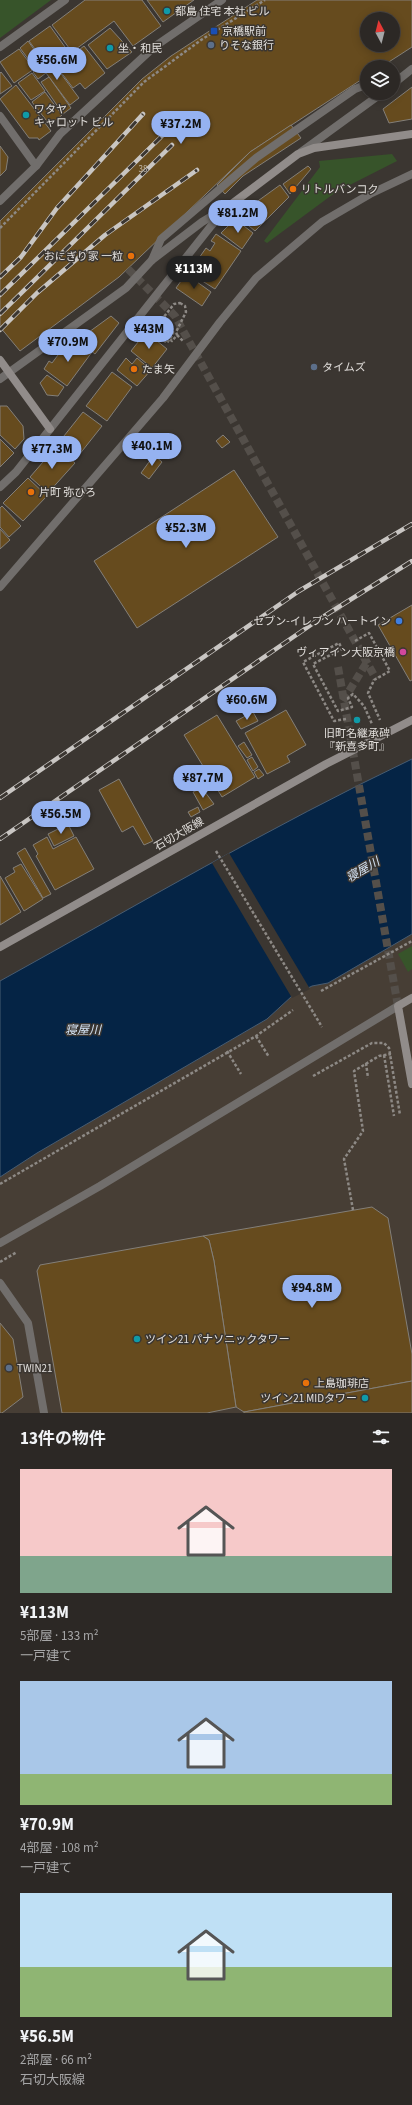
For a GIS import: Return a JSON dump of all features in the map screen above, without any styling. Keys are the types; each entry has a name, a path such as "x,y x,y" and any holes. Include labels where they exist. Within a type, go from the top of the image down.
{"main road":[{"path":"229,206 298,154 314,148 412,134"},
{"path":"0,360 50,429"},
{"name":"石切大阪線","path":"0,947 326,764 412,720"},
{"path":"412,998 398,1006 412,1084"}],"street":[{"path":"0,47 65,0"},
{"path":"0,201 36,166 60,134 154,47 222,0"},
{"path":"400,78 412,69"},
{"path":"152,260 161,239 256,158 355,89 360,87"},
{"path":"298,154 372,100"},
{"path":"0,116 36,166"},
{"path":"0,586 163,398 220,322 256,278 322,222 370,194 412,174"},
{"path":"0,379 126,288 152,260 202,222 229,206"},
{"path":"0,488 16,472 211,226 229,206"},
{"path":"0,1243 100,1186 398,1006"},
{"path":"0,1283 28,1323 44,1413"}],"path":[{"path":"0,228 144,82 196,44 265,0"},
{"path":"174,304 183,304 186,312 176,332 177,335 172,341 156,327 160,322 174,304"},
{"path":"160,322 173,331 168,343 154,330 168,310"},
{"path":"177,335 184,342"},
{"path":"355,641 369,633 390,671 374,680 368,693 380,720"},
{"path":"346,719 334,721 303,662 339,643 342,649 313,664 338,711 352,708 348,698 354,694 364,706 372,724"},
{"path":"216,851 322,1027"},
{"path":"322,992 412,941"},
{"path":"0,1184 227,1051 256,1036 293,1010"},
{"path":"256,1036 269,1057"},
{"path":"309,1079 372,1043 384,1043 389,1048 400,1115"},
{"path":"227,1051 241,1074"},
{"path":"353,1210 344,1159 363,1131 354,1071 384,1055 399,1053"},
{"path":"384,1055 394,1116"},
{"path":"366,1064 368,1078"},
{"path":"0,1262 20,1250"}],"shaded area":[{"path":"412,934 412,1413 0,1413 0,1177 37,1153 267,1019 292,996 312,986 328,983"}],"green space":[{"path":"0,0 51,0 0,38"},
{"path":"392,154 397,161 336,192 267,243 264,241 320,167 319,161"},
{"path":"412,946 412,969 408,972 398,954"}],"water":[{"name":"寝屋川","path":"412,759 412,934 328,983 312,986 292,996 267,1019 37,1153 0,1177 0,981 307,811"}],"pier":[{"path":"229,853 310,989 292,998 212,863"}],"building":[{"path":"85,0 142,0 161,26 133,46 114,21 72,52 52,25"},
{"name":"都島 住宅 本社 ビル","path":"147,0 194,0 163,22"},
{"path":"257,0 412,0 412,47 392,60 360,60 360,81 250,152 119,277 20,351 0,327 0,221 142,79 171,56"},
{"path":"50,26 70,54 56,64 51,56 44,61 29,41"},
{"name":"坐・和民","path":"110,28 132,52 107,69 88,45"},
{"path":"28,41 43,62 35,68 20,48"},
{"path":"84,46 105,73 85,89 80,83 73,88 57,67"},
{"path":"19,49 34,69 14,83 0,62"},
{"path":"50,59 79,98 70,105 46,73 38,79 33,72"},
{"path":"1,72 12,86 0,94 0,73"},
{"path":"32,73 45,91 31,100 18,83"},
{"path":"49,77 71,108 63,114 41,82"},
{"name":"ワタヤ キャロット ビル","path":"16,85 51,131 39,140 38,138 29,138 0,99"},
{"path":"412,87 412,119 389,123 383,109 395,100 400,100 400,96"},
{"path":"45,92 62,115 50,125 32,102"},
{"path":"291,125 301,138 243,176 225,194 217,185 250,152"},
{"path":"0,146 8,157 6,170 0,176"},
{"path":"308,166 311,169 290,194 283,184"},
{"path":"280,185 289,197 255,231 237,216"},
{"path":"235,219 253,233 242,249 221,233"},
{"path":"216,234 241,251 215,289 188,272 193,264 197,268 202,261 199,258 206,248 210,251 215,243 211,241"},
{"path":"186,274 211,292 202,306 176,288"},
{"path":"111,316 119,323 95,354 78,340"},
{"path":"146,332 167,349 152,368 131,351"},
{"path":"76,341 92,352 67,386 44,369 49,361 52,363 61,351 66,355"},
{"path":"126,358 132,364 137,358 151,370 137,386 117,370"},
{"path":"112,372 132,387 107,421 86,406"},
{"path":"47,375 64,387 58,396 47,395 40,383"},
{"path":"0,406 7,406 23,426 24,439 15,449 0,435"},
{"path":"83,412 102,426 75,460 56,446"},
{"path":"223,435 230,442 222,448 216,441"},
{"path":"0,439 14,453 0,467"},
{"path":"56,447 75,463 48,493 30,477"},
{"path":"154,455 162,462 149,479 141,473"},
{"path":"234,470 278,537 137,628 94,561"},
{"path":"28,478 47,496 23,521 3,503"},
{"path":"2,506 21,526 9,537 0,527 0,508"},
{"path":"0,529 10,540 0,549"},
{"name":"ヴィアイン大阪京橋","path":"412,605 412,680 410,681 378,625"},
{"path":"286,710 306,745 287,756 290,762 267,774 245,733"},
{"path":"253,712 258,721 241,729 236,721"},
{"path":"217,715 255,777 222,797 184,735"},
{"path":"244,742 252,755 247,758 238,746"},
{"path":"252,757 258,767 253,771 247,760"},
{"path":"259,769 264,775 258,779 254,772"},
{"path":"119,779 153,841 144,845 133,826 122,832 99,790"},
{"path":"202,788 214,804 203,810 193,792"},
{"path":"198,807 200,812 191,817 188,812"},
{"path":"68,824 74,836 54,846 48,834"},
{"path":"47,837 53,849 76,837 94,869 55,890 36,856 38,854 33,845"},
{"path":"25,848 51,894 43,898 17,853"},
{"path":"21,864 43,899 24,911 5,878 15,872 13,868"},
{"path":"0,876 21,912 0,925"},
{"path":"372,1207 388,1218 412,1354 412,1381 244,1412 236,1407 214,1261 209,1240 203,1236"},
{"name":"ツイン21 パナソニックタワー","path":"203,1236 209,1240 214,1261 236,1407 207,1413 62,1413 37,1271 40,1265"},
{"name":"TWIN21","path":"0,1323 13,1339 23,1397 2,1413 0,1413"},
{"name":"ツイン21 MIDタワー","path":"412,1381 412,1413 244,1413 244,1412"}],"tunnel":[{"path":"128,269 175,316 376,679"},
{"path":"343,701 367,662"},
{"path":"338,667 399,1012"}],"railway":[{"path":"0,277 21,257 57,208 143,114"},
{"path":"0,295 163,135"},
{"path":"0,314 172,145"},
{"path":"0,330 37,293 105,235 197,170"},
{"path":"0,798 299,591 412,524"},
{"path":"0,839 318,620 412,561"}],"place":[{"name":"都島 住宅 本社 ビル","path":"167,11"},
{"name":"京橋駅前","path":"214,31"},
{"name":"りそな銀行","path":"211,45"},
{"name":"坐・和民","path":"110,48"},
{"name":"ワタヤ キャロット ビル","path":"26,115"},
{"name":"リトルバンコク","path":"293,189"},
{"name":"おにぎり家 一粒","path":"131,256"},
{"name":"タイムズ","path":"314,367"},
{"name":"たま矢","path":"134,369"},
{"name":"片町 弥ひろ","path":"31,492"},
{"name":"セブン-イレブン ハートイン","path":"399,621"},
{"name":"ヴィアイン大阪京橋","path":"403,652"},
{"name":"旧町名継承碑 『新喜多町』","path":"357,720"},
{"name":"ツイン21 パナソニックタワー","path":"137,1339"},
{"name":"TWIN21","path":"9,1368"},
{"name":"上島珈琲店","path":"306,1383"},
{"name":"ツイン21 MIDタワー","path":"365,1398"}]}
